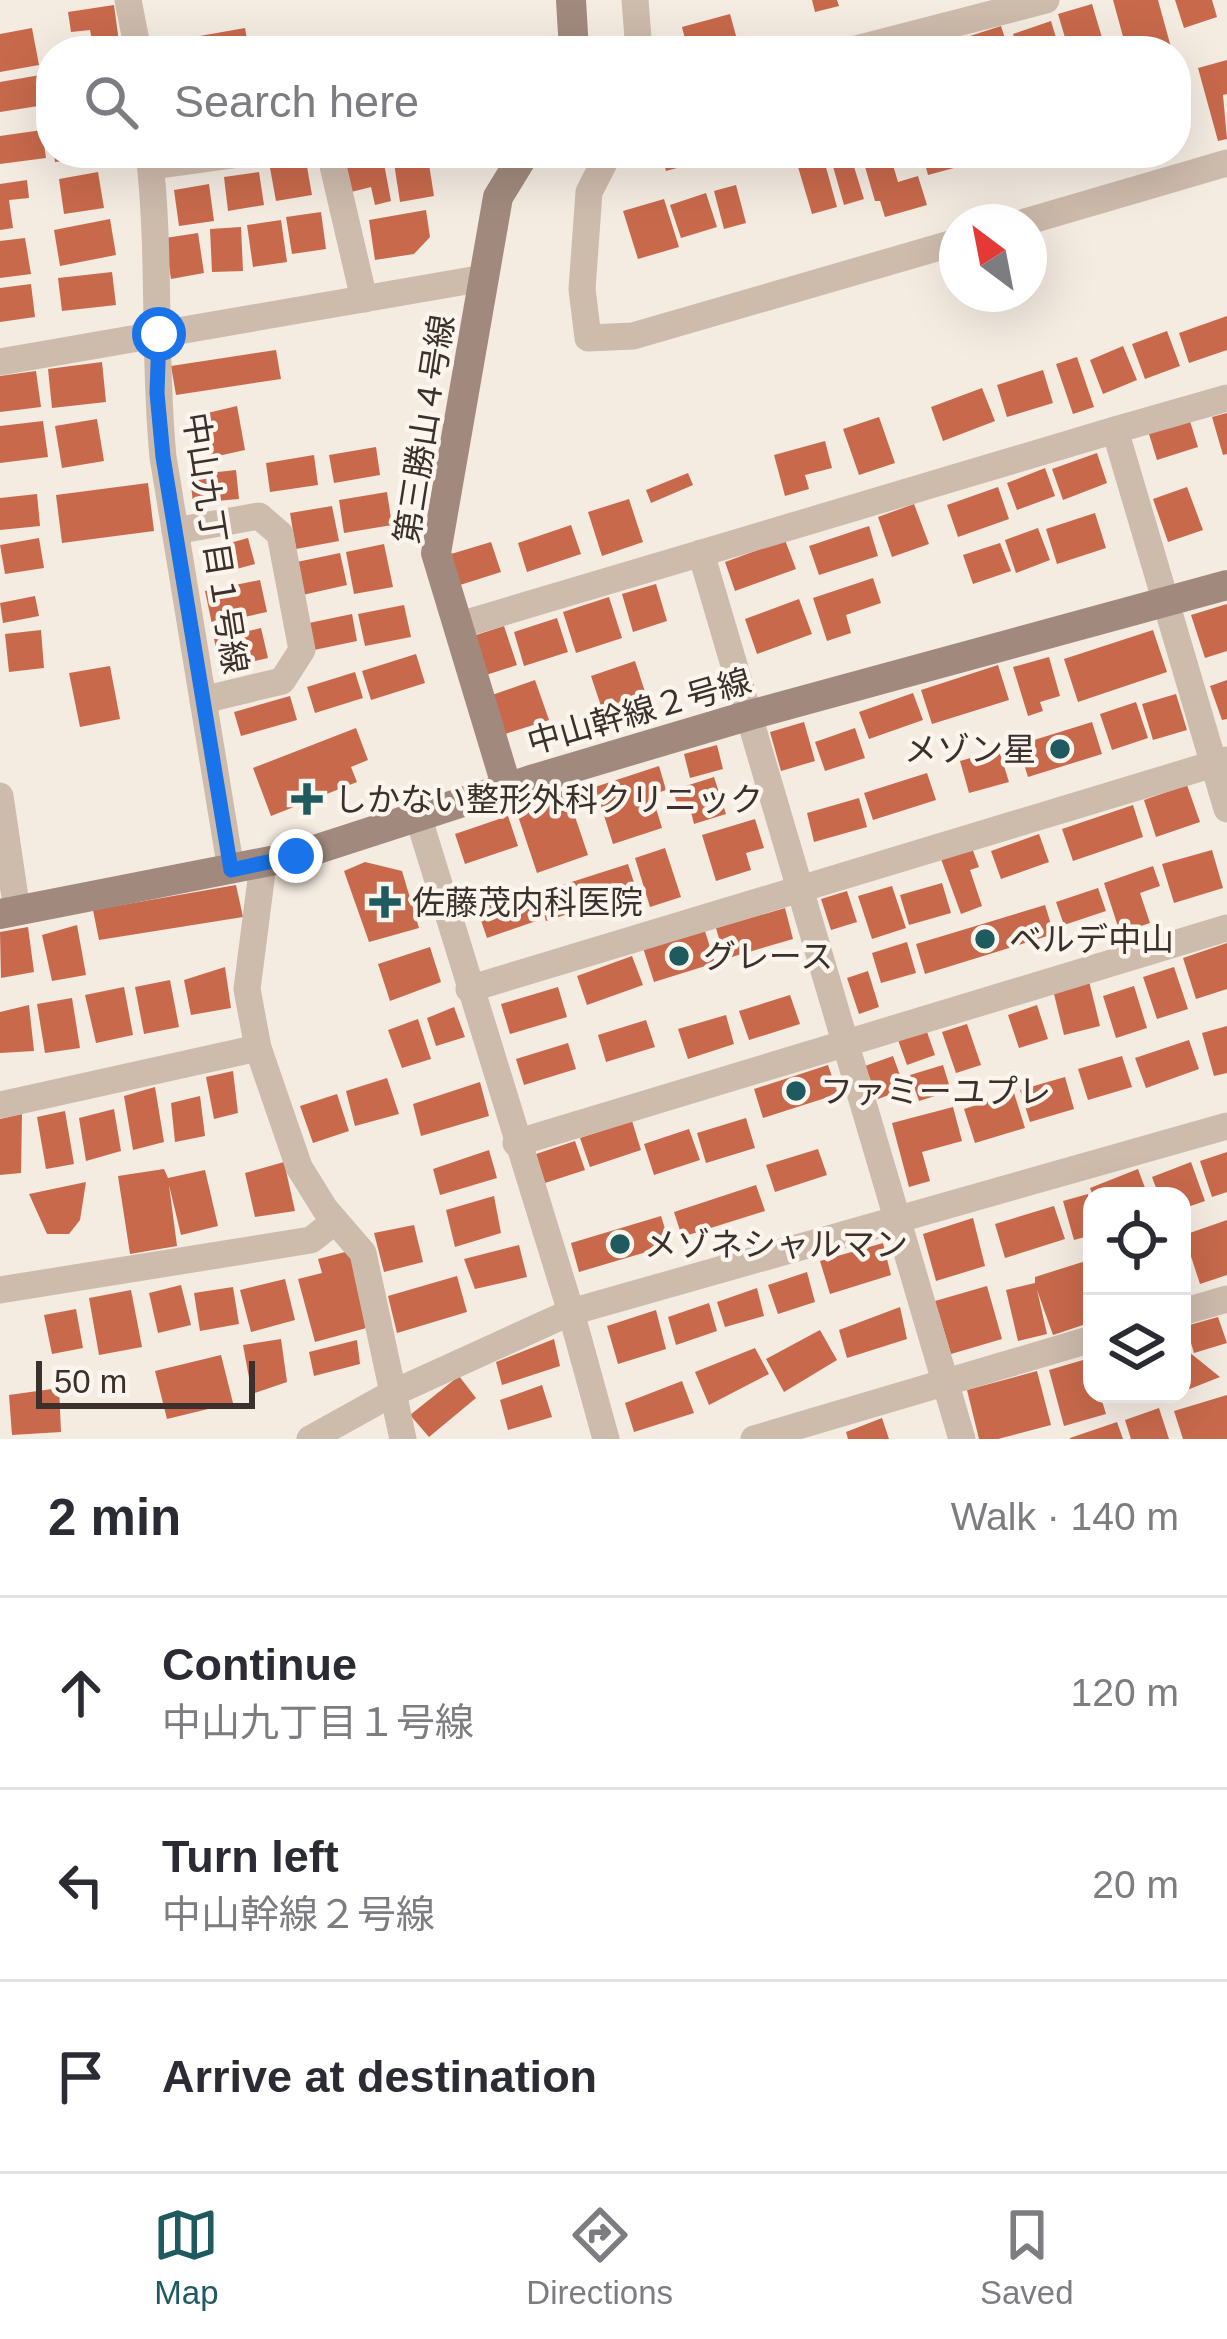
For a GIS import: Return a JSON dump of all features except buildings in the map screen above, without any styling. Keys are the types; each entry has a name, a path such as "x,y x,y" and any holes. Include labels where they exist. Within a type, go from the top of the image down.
{"street":[{"path":"128,0 135,36"},
{"path":"571,0 573,36"},
{"path":"635,0 638,36"},
{"path":"906,36 1046,0"},
{"path":"1047,215 1227,163"},
{"name":"中山九丁目１号線","path":"150,168 159,334 157,393 231,870"},
{"path":"333,168 364,298"},
{"name":"第三勝山４号線","path":"508,788 436,554 498,196 516,168"},
{"path":"601,168 589,192 582,289 588,338 633,336 939,247"},
{"path":"0,362 484,278"},
{"path":"460,625 1227,398"},
{"path":"1115,430 1165,604 1220,762 1227,809"},
{"path":"176,531 259,516 280,534 302,650 282,682 203,700"},
{"path":"701,553 962,1439"},
{"name":"中山幹線２号線","path":"8,912 262,864 750,715 1227,585"},
{"path":"469,989 1220,762"},
{"path":"0,796 8,912"},
{"path":"418,816 606,1439"},
{"path":"262,864 247,989 258,1048 299,1167 363,1253 403,1439"},
{"path":"516,1143 1227,928"},
{"path":"0,1105 258,1048"},
{"path":"310,1439 391,1394 571,1312 1227,1126"},
{"path":"0,1290 310,1240 335,1221"},
{"path":"1191,1309 1227,1299"},
{"path":"754,1439 1083,1342"}],"place":[{"name":"メゾン星","path":"1060,749"},
{"name":"しかない整形外科クリニック","path":"307,799"},
{"name":"佐藤茂内科医院","path":"385,902"},
{"name":"ベルデ中山","path":"985,939"},
{"name":"グレース","path":"679,956"},
{"name":"ファミーユプレ","path":"796,1091"},
{"name":"メゾネシャルマン","path":"620,1244"}],"route":[{"path":"159,334 157,393 163,457 231,870 296,856"}]}
